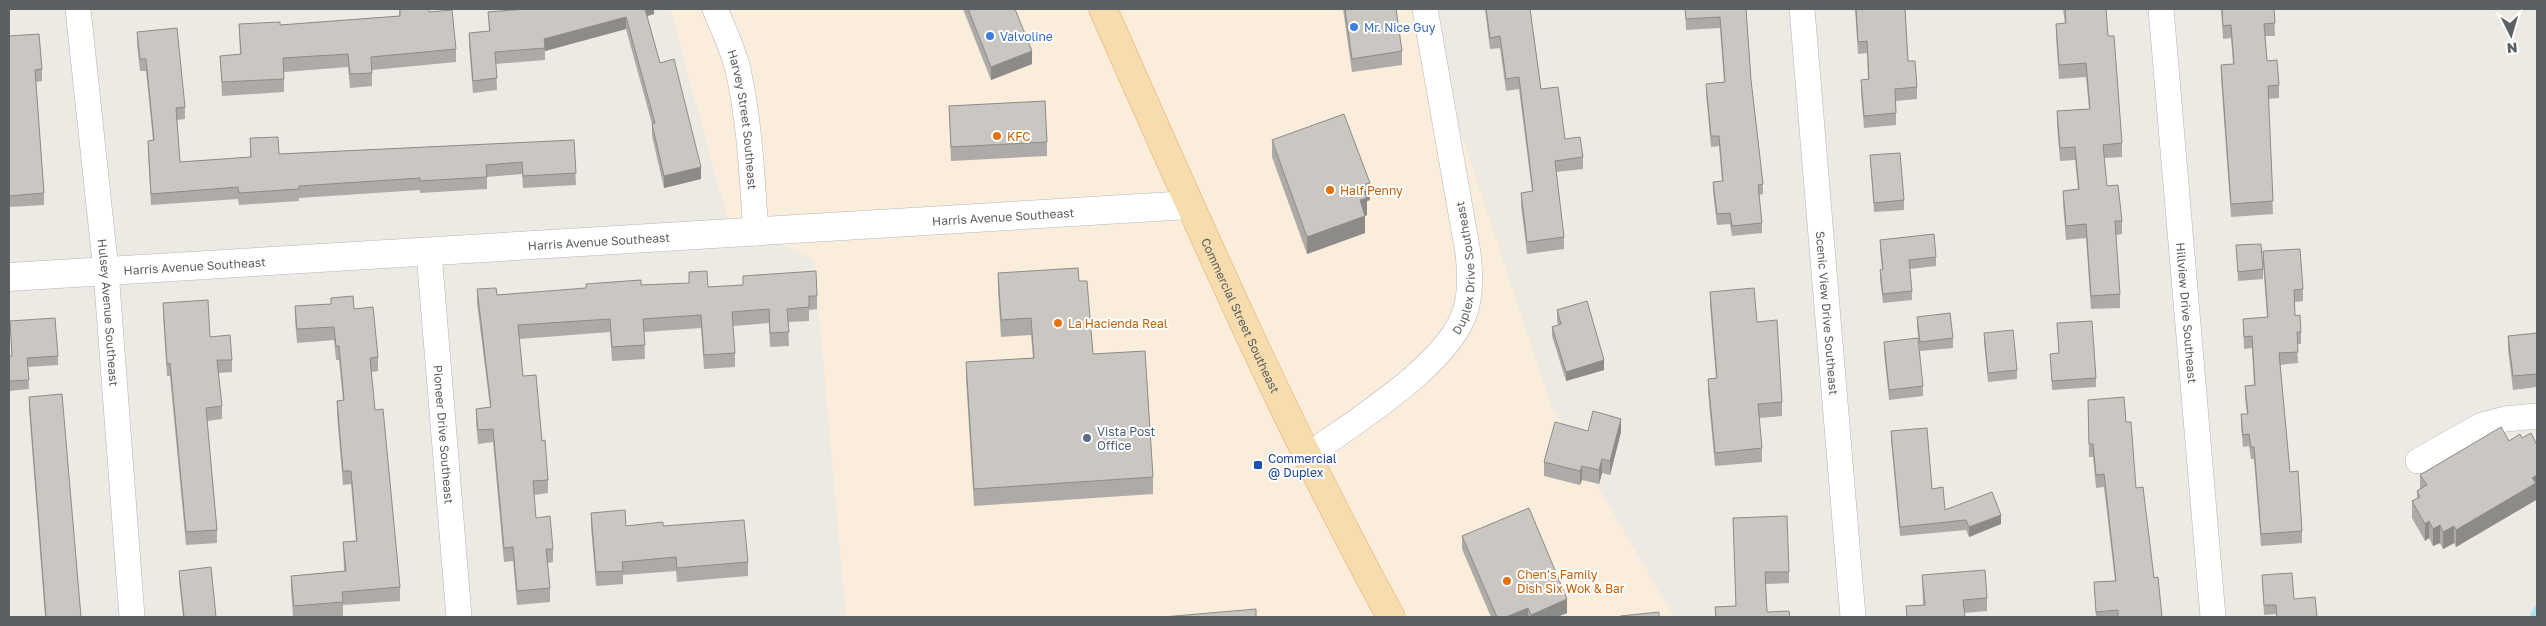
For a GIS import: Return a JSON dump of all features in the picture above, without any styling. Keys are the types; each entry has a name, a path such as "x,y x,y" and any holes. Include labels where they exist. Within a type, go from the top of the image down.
{"main road":[{"name":"Commercial Street Southeast","path":"1103,9 1189,205 1306,456 1391,617"}],"street":[{"name":"Hulsey Avenue Southeast","path":"78,9 106,271 132,617"},
{"name":"Harvey Street Southeast","path":"715,9 738,68 749,126 756,233"},
{"name":"Duplex Drive Southeast","path":"1306,456 1422,372 1459,326 1466,310 1471,284 1468,253 1425,9"},
{"name":"Scenic View Drive Southeast","path":"1802,9 1853,617"},
{"name":"Hillview Drive Southeast","path":"2160,9 2213,617"},
{"name":"Harris Avenue Southeast","path":"9,277 429,253 1189,205"},
{"name":"Pioneer Drive Southeast","path":"429,253 459,617"},
{"path":"2418,461 2482,425 2504,419 2537,416"}],"shaded area":[{"path":"670,9 1420,9 1552,408 1674,617 846,617 814,260 727,218"}],"building":[{"path":"400,9 429,9 429,12 452,10 456,49 371,57 372,73 350,74 348,54 283,58 284,79 222,82 220,56 241,54 239,24 280,22 280,25 400,16"},
{"path":"525,9 645,9 660,63 674,59 701,167 664,176 652,124 655,123 626,17 544,39 545,48 495,52 497,78 473,81 469,33 490,31 488,12"},
{"path":"968,9 1015,9 1032,51 991,67"},
{"path":"1345,9 1396,9 1402,51 1352,59"},
{"path":"1486,9 1530,9 1541,89 1558,87 1565,139 1580,137 1583,157 1555,161 1564,237 1527,242 1521,193 1533,191 1519,77 1506,79 1500,36 1490,38"},
{"path":"1685,9 1746,9 1751,80 1763,184 1758,185 1762,223 1732,226 1730,213 1717,214 1713,182 1723,181 1719,136 1711,136 1706,84 1725,82 1720,17 1686,19"},
{"path":"1856,9 1905,9 1908,61 1915,61 1917,87 1895,89 1896,113 1864,116 1861,80 1869,79 1867,41 1858,42"},
{"path":"2065,9 2106,9 2108,36 2114,36 2122,143 2103,145 2107,186 2118,185 2122,221 2115,221 2120,294 2091,296 2086,224 2066,226 2063,191 2079,189 2075,147 2060,148 2057,111 2090,109 2086,63 2059,65 2056,24 2066,23"},
{"path":"2222,9 2274,9 2275,23 2264,24 2267,61 2277,60 2279,85 2268,86 2273,201 2231,204 2221,65 2234,64 2231,25 2223,26"},
{"path":"177,28 185,107 176,108 180,162 251,157 250,138 278,137 279,154 574,140 576,173 523,176 522,162 486,165 487,177 420,181 420,178 299,186 299,189 239,193 238,187 151,194 148,141 154,140 146,59 140,59 137,32"},
{"path":"39,34 42,69 35,70 44,193 9,196 9,36"},
{"path":"1045,101 1047,142 951,147 949,106"},
{"path":"1344,114 1370,183 1362,185 1367,198 1360,200 1365,216 1307,237 1272,140"},
{"path":"1900,153 1904,200 1874,203 1870,155"},
{"path":"1934,234 1936,257 1909,260 1912,291 1883,294 1880,270 1883,269 1880,240"},
{"path":"2261,244 2263,269 2238,272 2236,245"},
{"path":"2300,249 2303,289 2294,290 2295,316 2300,315 2301,332 2297,332 2298,352 2279,353 2290,472 2298,471 2302,531 2261,534 2254,447 2251,447 2249,434 2243,435 2241,414 2248,414 2245,386 2255,385 2252,336 2244,337 2243,319 2268,317 2263,251"},
{"path":"1078,268 1079,281 1087,281 1093,354 1145,351 1153,477 974,489 966,362 1034,358 1031,318 1001,320 998,273"},
{"path":"707,271 708,287 743,285 743,276 816,271 817,296 809,296 809,307 787,309 789,332 770,333 769,309 732,312 735,353 704,355 701,315 643,319 645,345 612,347 610,319 518,325 523,376 536,375 542,441 545,440 548,480 533,481 536,518 550,516 553,549 546,549 550,588 517,591 513,547 504,548 493,429 478,430 476,409 491,407 477,289 496,288 497,295 586,288 586,284 641,280 641,285 689,283 689,272"},
{"path":"1754,288 1757,322 1777,320 1782,402 1758,404 1762,448 1715,453 1708,379 1717,378 1710,292"},
{"path":"353,296 354,309 373,307 378,357 370,358 375,410 383,409 400,587 342,592 343,602 294,606 291,576 346,571 343,542 357,541 351,471 343,471 337,401 344,400 339,346 336,346 334,327 297,329 295,306 331,304 331,298"},
{"path":"208,300 210,337 230,335 232,360 217,360 222,406 206,408 217,530 186,532 170,363 167,364 163,303"},
{"path":"1587,301 1604,360 1566,372 1552,327 1561,324 1557,310"},
{"path":"1950,313 1953,338 1920,342 1917,317"},
{"path":"55,318 58,356 27,358 29,380 9,381 9,356 12,356 10,321"},
{"path":"2092,321 2096,378 2052,381 2050,354 2059,353 2057,323"},
{"path":"2013,330 2017,370 1988,373 1984,333"},
{"path":"2537,333 2537,374 2513,376 2508,336"},
{"path":"1918,338 1923,386 1889,390 1884,342"},
{"path":"62,394 81,617 46,617 29,397"},
{"path":"2124,397 2126,422 2131,422 2136,488 2143,487 2154,578 2158,577 2162,617 2118,617 2118,610 2096,612 2094,582 2116,581 2104,474 2096,475 2093,444 2089,444 2088,400"},
{"path":"1593,411 1621,419 1610,461 1602,459 1599,470 1582,466 1580,471 1544,462 1555,422 1588,431"},
{"path":"2501,427 2509,441 2520,434 2522,438 2531,433 2537,445 2537,475 2532,478 2536,483 2456,530 2454,526 2443,532 2440,525 2433,529 2429,521 2425,524 2412,501 2420,497 2417,491 2427,485 2420,475"},
{"path":"1927,428 1932,489 1943,487 1945,510 1992,492 2001,515 1969,527 1966,520 1900,527 1891,431"},
{"path":"1529,508 1567,599 1531,615 1528,608 1506,617 1497,617 1462,536"},
{"path":"625,510 626,526 663,522 663,526 744,520 748,562 677,568 676,557 622,562 623,571 596,572 591,513"},
{"path":"1787,516 1789,572 1765,572 1767,612 1789,611 1790,617 1716,617 1715,607 1736,606 1733,518"},
{"path":"211,567 216,617 184,617 179,571"},
{"path":"1985,570 1987,598 1963,600 1965,617 1907,617 1906,606 1925,605 1922,575"},
{"path":"2292,573 2294,599 2315,597 2317,617 2277,617 2276,605 2264,605 2262,575"},
{"path":"1256,609 1256,617 1163,617"},
{"path":"1659,612 1659,617 1620,617 1620,616"}],"waterway":[{"path":"2533,617 2537,609"}],"place":[{"name":"Mr. Nice Guy","path":"1354,27"},
{"name":"Valvoline","path":"990,36"},
{"name":"KFC","path":"997,136"},
{"name":"Half Penny","path":"1330,190"},
{"name":"La Hacienda Real","path":"1058,323"},
{"name":"Vista Post Office","path":"1087,438"},
{"name":"Commercial @ Duplex","path":"1258,465"},
{"name":"Chen’s Family Dish Six Wok & Bar","path":"1507,581"}]}
